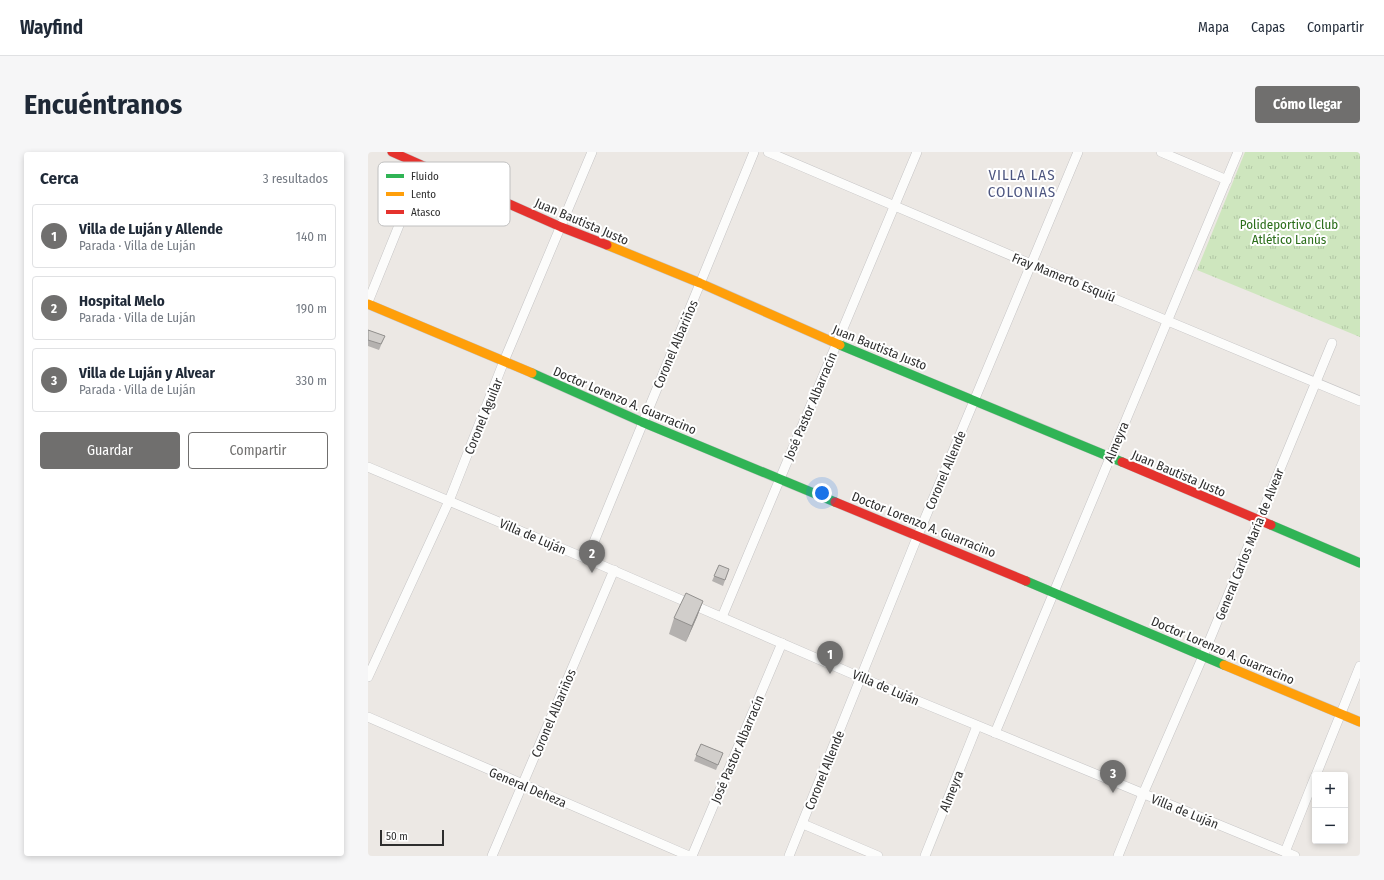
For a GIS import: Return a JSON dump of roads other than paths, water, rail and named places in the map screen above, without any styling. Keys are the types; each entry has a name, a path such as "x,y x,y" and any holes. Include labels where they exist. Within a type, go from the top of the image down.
{"street":[{"name":"Juan Bautista Justo","path":"392,152 414,162"},
{"name":"Coronel Aguilar","path":"368,676 449,501 504,361 592,152"},
{"name":"Coronel Albariños","path":"587,559 754,152"},
{"name":"Fray Mamerto Esquiú","path":"768,152 1031,264 1360,401"},
{"name":"José Pastor Albarracín","path":"722,616 917,152"},
{"name":"Coronel Allende","path":"789,856 862,678 918,535 1078,152"},
{"path":"1161,152 1227,180"},
{"name":"Almeyra","path":"995,733 1238,152"},
{"name":"Juan Bautista Justo","path":"510,204 561,227 700,283 837,344 1360,562"},
{"path":"368,303 399,226"},
{"name":"Doctor Lorenzo A. Guarracino","path":"368,303 642,422 918,535 1360,722"},
{"name":"General Carlos María de Alvear","path":"1118,856 1143,794 1203,656 1332,343"},
{"name":"Villa de Luján","path":"368,467 722,616 862,678 1295,856"},
{"name":"Coronel Albariños","path":"492,856 614,570"},
{"name":"José Pastor Albarracín","path":"692,856 782,643"},
{"path":"1317,772 1360,666"},
{"name":"General Deheza","path":"368,718 689,856"},
{"name":"Almeyra","path":"925,856 977,726"},
{"path":"1285,852 1312,784"},
{"path":"803,824 878,856"}],"place":[{"name":"Hospital Melo","path":"592,573"},
{"name":"Villa de Luján y Allende","path":"830,674"},
{"name":"Villa de Luján y Alvear","path":"1113,793"}],"district":[{"name":"VILLA LAS COLONIAS","path":"1022,184"}],"park label":[{"name":"Polideportivo Club Atlético Lanús","path":"1289,232"}]}
